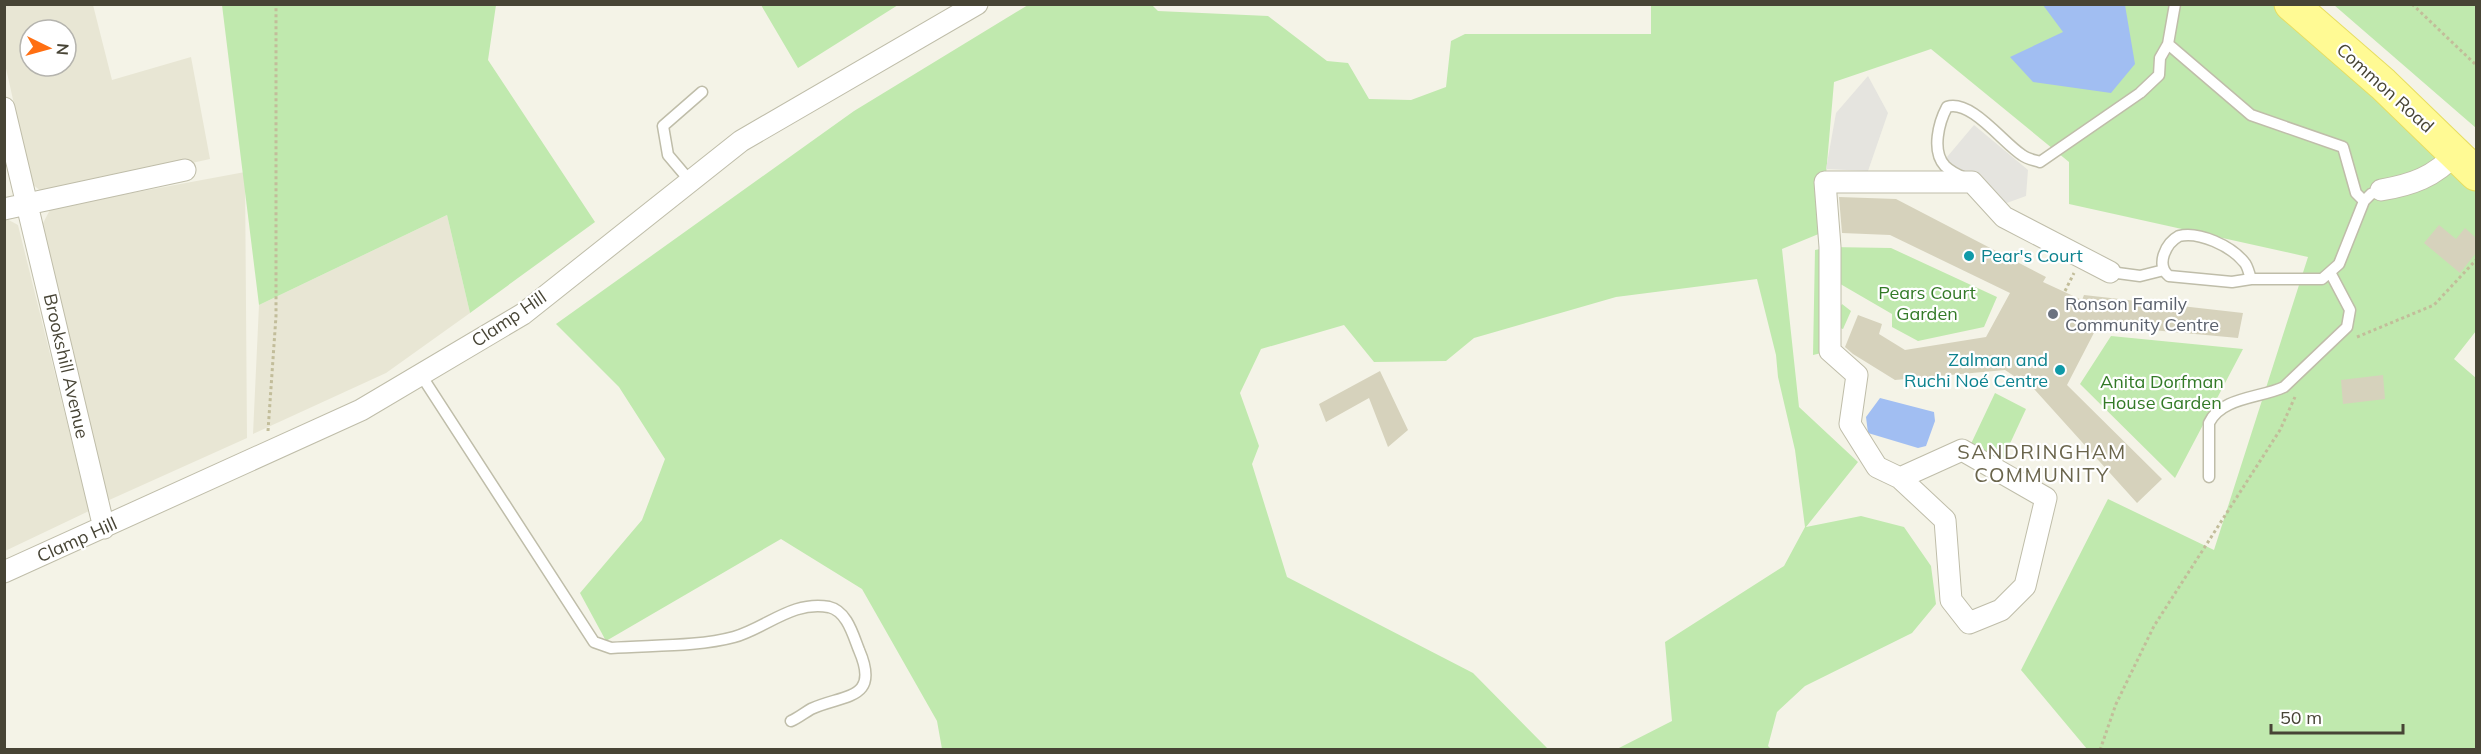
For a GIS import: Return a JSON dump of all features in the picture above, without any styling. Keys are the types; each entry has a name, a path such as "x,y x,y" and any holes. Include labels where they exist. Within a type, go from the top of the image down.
{"main road":[{"name":"Common Road","path":"2291,4 2383,84 2466,163"}],"street":[{"name":"Clamp Hill","path":"4,572 266,455 361,410 421,375 523,314 741,141 977,4"},
{"name":"Brookshill Avenue","path":"4,108 29,203 104,528"},
{"path":"2372,196 2411,184 2443,168 2466,163"},
{"path":"4,209 185,170"},
{"path":"1900,478 1962,450 2046,498 2025,586 2001,610 1969,623 1951,600 1945,520 1900,478 1877,467 1850,424 1857,375 1830,351 1830,247 1825,182 1972,182 2004,217 2110,272"}],"lane":[{"path":"1972,182 1946,168 1939,154 1938,133 1947,106 1957,106 1974,114 2014,150 2024,157 2040,162 2148,87 2159,75 2160,58 2168,44 2175,4"},
{"path":"2168,44 2251,115 2343,147 2356,193 2372,196 2338,264 2331,274 2313,281 2251,279 2232,282 2169,276 2164,270 2164,257 2168,244 2179,236 2191,235 2224,247 2245,263 2251,279"},
{"path":"690,181 668,155 663,126 702,93"},
{"path":"2110,272 2140,276 2164,270"},
{"path":"2209,477 2209,423 2212,416 2244,398 2272,393 2284,387 2347,327 2350,310 2331,274"},
{"path":"421,375 594,642 611,648 735,637 783,614 808,607 831,607 848,620 867,669 864,684 842,701 811,709 791,722"}],"path":[{"path":"266,455 276,316 276,4"},
{"path":"2412,4 2476,65"},
{"path":"2352,340 2373,328 2434,305 2476,260"},
{"path":"2100,750 2116,704 2154,626 2280,430 2298,392"}],"shaded area":[{"path":"4,5 93,5 112,80 191,57 210,159 46,195 32,184 5,64"},
{"path":"1868,76 1888,113 1868,171 1826,169 1836,113"},
{"path":"1974,125 2028,170 2026,196 1993,208 1942,163"},
{"path":"245,172 247,438 107,501 42,225 51,208"},
{"path":"447,215 470,313 386,373 253,434 259,305"},
{"path":"5,218 18,225 89,511 5,551"}],"green space":[{"path":"222,5 496,5 488,60 595,222 470,313 447,215 259,305"},
{"path":"761,5 898,5 798,68"},
{"path":"1028,5 1152,5 1158,11 1268,16 1327,61 1348,63 1369,99 1411,100 1446,87 1451,41 1465,34 1651,34 1651,5 2284,5 2476,192 2476,331 2454,359 2476,378 2476,749 2087,749 2021,670 2108,499 2214,550 2308,257 2069,204 2069,162 1931,49 1834,82 1821,233 1782,249 1799,407 1858,462 1806,527 1861,516 1904,527 1931,566 1936,604 1912,633 1805,686 1777,712 1768,746 1771,749 1617,749 1672,721 1665,642 1784,566 1805,527 1795,450 1778,377 1776,355 1757,279 1616,297 1474,338 1446,361 1374,362 1344,325 1261,349 1240,393 1259,446 1252,464 1287,577 1473,673 1549,750 942,749 937,721 862,589 781,539 606,641 580,593 642,520 665,459 619,387 556,324 854,111"},
{"path":"2334,5 2476,5 2476,128"},
{"name":"Pears Court Garden","path":"1830,247 1891,248 1997,297 1984,327 1918,341 1892,327 1892,314 1830,278 1831,323 1842,304 1851,311 1843,329 1831,325 1830,351 1813,355 1815,250"},
{"name":"Anita Dorfman House Garden","path":"2111,336 2243,349 2175,478 2080,384"},
{"path":"1995,393 2026,409 2001,463 1969,448"}],"water":[{"path":"2043,5 2125,5 2135,64 2111,93 2033,82 2010,57 2063,32"},
{"path":"1880,398 1934,412 1935,421 1926,446 1918,448 1868,433 1866,417"}],"building":[{"path":"1839,197 1896,199 2046,277 2043,282 2082,300 2084,295 2243,313 2238,338 2098,325 2067,385 2162,479 2137,503 2035,390 2005,370 1895,380 1853,354 1845,347 1858,315 1882,324 1879,334 1905,350 1986,337 2010,293 1890,235 1842,233"},
{"path":"2439,225 2456,239 2465,228 2476,238 2476,253 2460,273 2424,243"},
{"path":"1380,371 1408,430 1388,447 1369,398 1326,422 1319,404"},
{"path":"2383,375 2385,399 2343,404 2341,380"}],"place":[{"name":"Pear's Court","path":"1969,256"},
{"name":"Ronson Family Community Centre","path":"2053,314"},
{"name":"Zalman and Ruchi Noé Centre","path":"2060,370"}],"district":[{"name":"SANDRINGHAM COMMUNITY","path":"2042,464"}]}
